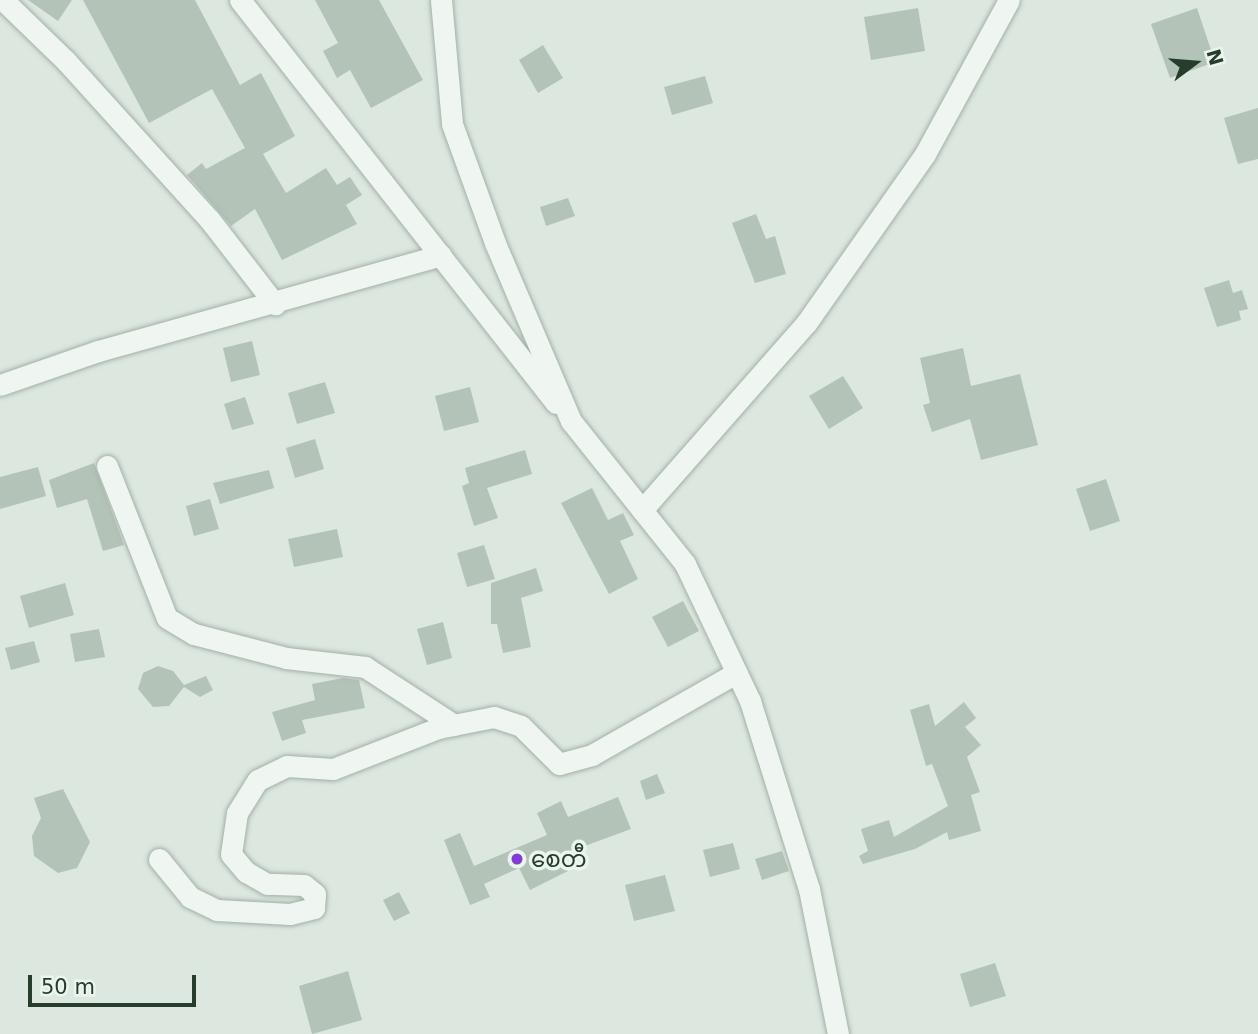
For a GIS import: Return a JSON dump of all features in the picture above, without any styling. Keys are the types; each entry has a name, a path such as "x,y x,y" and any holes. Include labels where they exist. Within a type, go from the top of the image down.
{"street":[{"path":"3,0 66,61 209,219 275,304"},
{"path":"240,0 685,564 736,673 809,889 838,1034"},
{"path":"441,0 452,124 571,421"},
{"path":"642,510 807,322 925,154 1009,0"},
{"path":"0,385 98,351 275,304 441,255"},
{"path":"107,466 167,618 194,634 286,658 365,667 454,725"},
{"path":"159,859 190,897 217,910 290,914 314,908 315,894 304,885 267,884 246,872 231,854 237,813 258,780 286,766 333,769 454,725 494,716 521,726 559,764 592,755 736,673"}],"building":[{"path":"28,0 72,0 58,21"},
{"path":"83,0 195,0 240,85 261,73 295,136 263,154 286,193 326,168 337,185 350,177 362,195 346,205 357,224 282,260 255,209 231,226 187,175 202,163 206,169 245,148 212,89 149,123"},
{"path":"315,0 379,0 423,80 371,108 350,70 337,78 323,51 338,43"},
{"path":"918,8 925,51 871,60 864,17"},
{"path":"1197,8 1215,62 1170,78 1151,24"},
{"path":"543,45 563,78 538,93 519,60"},
{"path":"705,76 713,103 672,115 664,87"},
{"path":"1258,108 1258,159 1238,164 1224,118"},
{"path":"568,198 575,216 546,226 540,207"},
{"path":"756,214 766,239 775,236 786,274 755,283 732,223"},
{"path":"1229,280 1233,293 1242,290 1248,309 1239,311 1241,320 1217,327 1204,288"},
{"path":"252,341 260,375 231,382 223,348"},
{"path":"963,348 971,386 1020,374 1038,445 981,460 970,419 932,432 923,405 930,403 920,358"},
{"path":"843,376 863,408 829,429 809,396"},
{"path":"325,382 335,413 297,424 288,393"},
{"path":"470,387 479,422 444,431 435,396"},
{"path":"245,397 254,424 232,430 224,404"},
{"path":"315,439 324,469 295,478 286,448"},
{"path":"525,450 532,474 487,488 498,518 474,526 462,486 469,483 465,468"},
{"path":"94,463 124,545 103,551 87,499 57,508 49,480"},
{"path":"38,467 46,496 0,509 0,477"},
{"path":"269,470 274,488 220,504 213,483"},
{"path":"1106,479 1120,521 1090,531 1076,489"},
{"path":"592,488 608,520 623,513 634,535 620,541 638,579 609,594 561,503"},
{"path":"210,499 219,529 194,536 186,506"},
{"path":"337,529 343,557 294,567 288,539"},
{"path":"484,545 495,579 467,587 457,553"},
{"path":"536,568 543,591 521,598 531,647 503,653 497,624 491,624 491,583"},
{"path":"65,583 74,615 29,628 20,596"},
{"path":"683,601 699,631 668,647 652,617"},
{"path":"443,622 452,658 427,665 417,629"},
{"path":"99,629 105,657 75,662 70,634"},
{"path":"34,641 40,662 11,670 5,648"},
{"path":"158,666 173,671 184,685 206,676 213,690 200,697 184,687 169,706 153,707 138,689 143,673"},
{"path":"343,678 359,680 365,708 302,720 306,733 282,741 272,712 315,700 312,684"},
{"path":"964,702 976,718 965,727 981,745 967,757 980,792 971,795 981,831 949,840 947,832 915,849 863,864 859,856 868,851 861,829 889,820 894,837 948,806 932,764 926,766 910,710 929,704 935,726"},
{"path":"657,774 665,793 646,800 640,781"},
{"path":"63,789 90,842 77,868 58,873 34,856 32,836 41,818 34,798"},
{"path":"618,797 631,829 563,854 568,871 530,890 519,868 484,884 490,897 470,905 444,840 460,833 474,866 547,835 537,813 561,801 568,817"},
{"path":"733,843 740,869 710,877 703,850"},
{"path":"782,851 789,871 762,880 755,859"},
{"path":"665,875 675,911 634,921 625,885"},
{"path":"399,892 410,913 394,921 383,900"},
{"path":"995,963 1006,996 970,1007 960,974"},
{"path":"348,971 362,1020 312,1034 299,986"}],"place":[{"name":"စေတီ","path":"517,859"}]}
